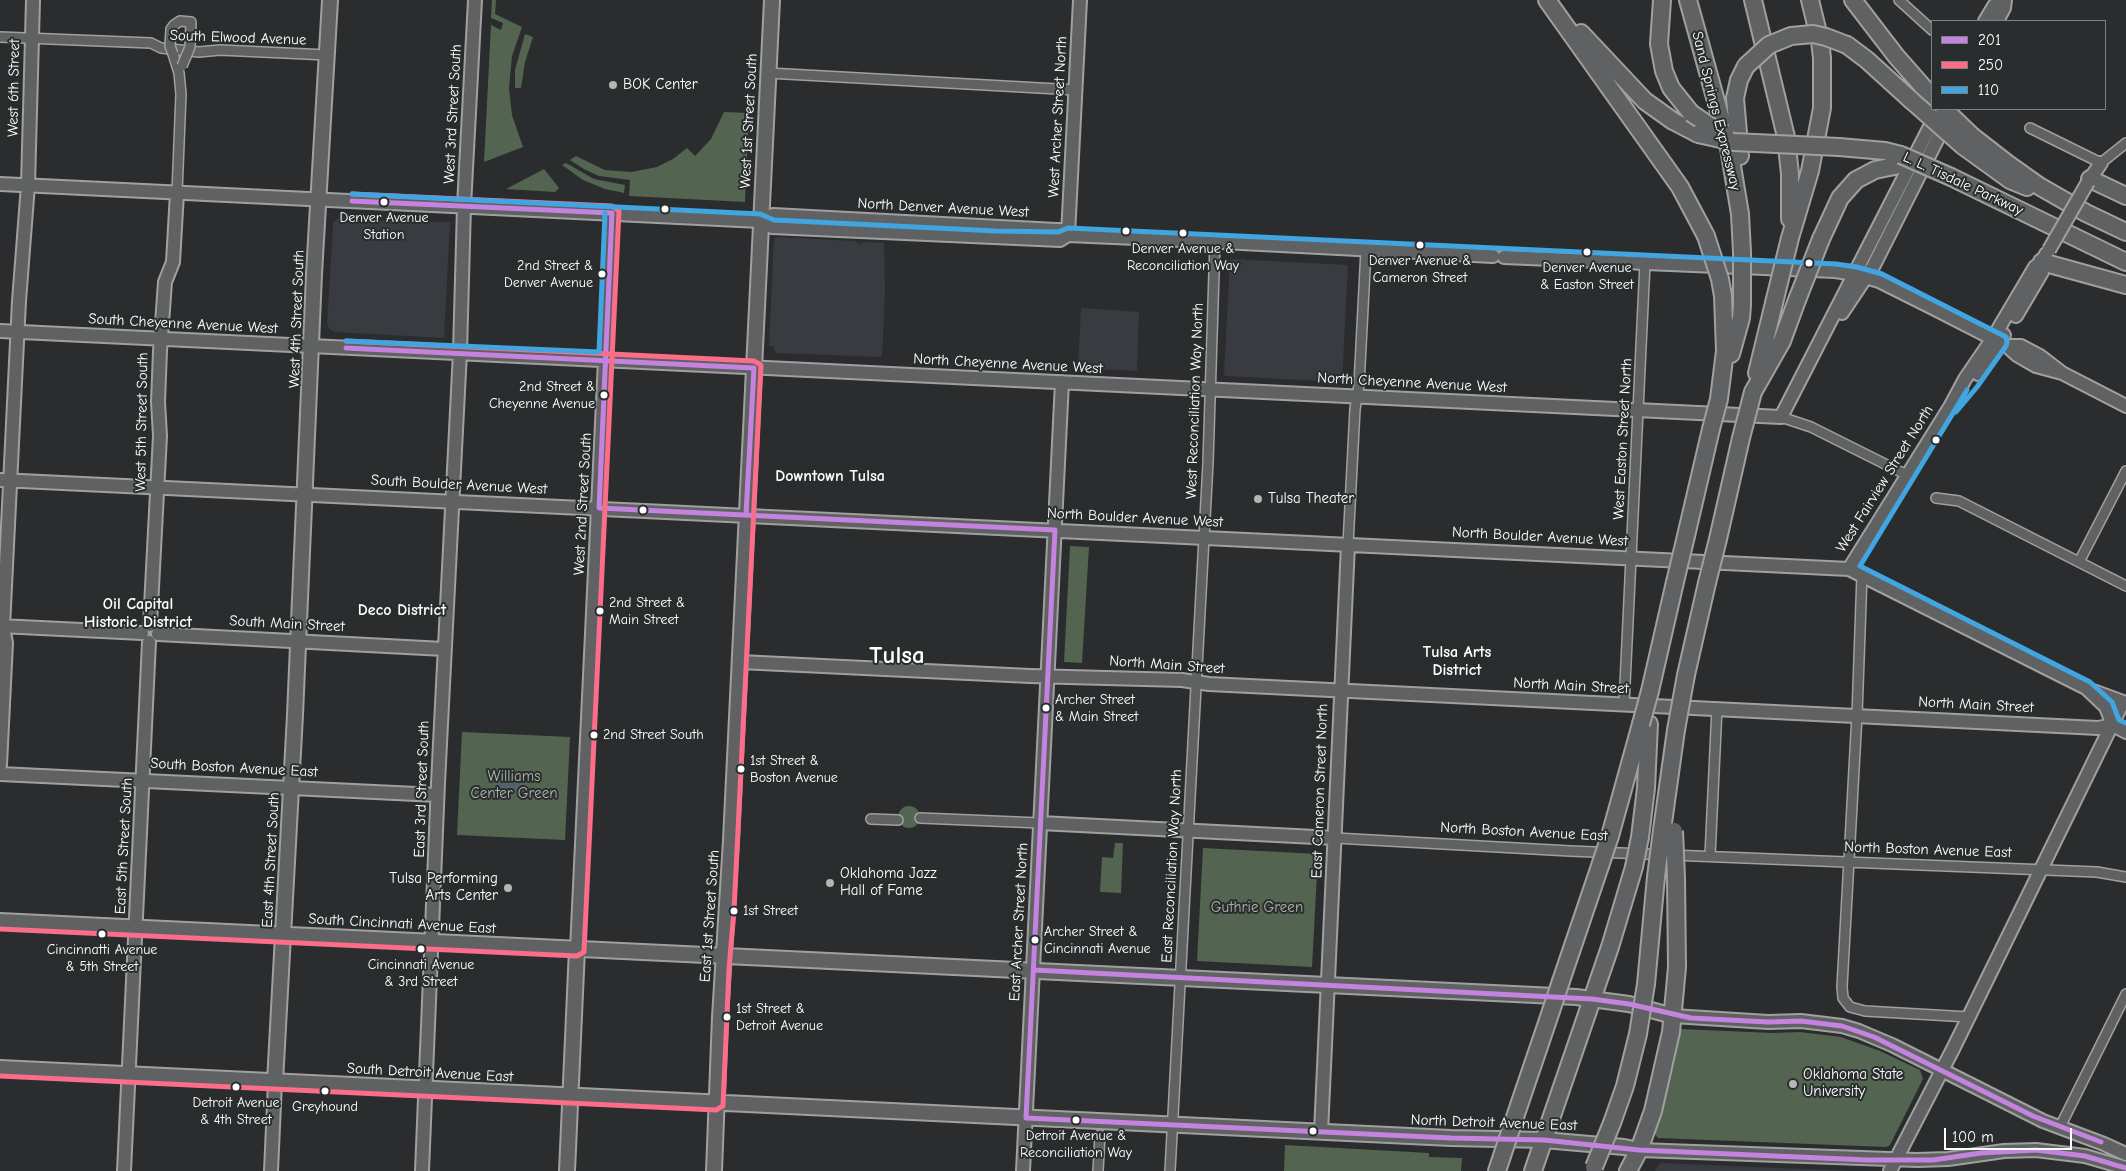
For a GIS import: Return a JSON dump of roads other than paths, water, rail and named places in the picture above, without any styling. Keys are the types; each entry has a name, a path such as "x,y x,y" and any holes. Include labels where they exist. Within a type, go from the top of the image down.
{"highway":[{"path":"1549,0 1645,101 1673,122 1698,134 1734,142 1759,142"},
{"path":"1499,1163 1610,836 1645,724 1650,691 1715,414 1726,350 1720,279 1706,236 1690,202 1676,179 1549,0"},
{"path":"1662,0 1659,44 1664,71 1671,88 1691,113 1716,130 1759,142"},
{"name":"Sand Springs Expressway","path":"1688,0 1728,148 1740,214 1742,252 1741,318 1715,414"},
{"path":"1753,0 1786,137 1790,174 1790,238"},
{"path":"1593,1169 1626,1086 1638,1034 1646,984 1656,877 1668,830 1672,752 1686,674 1752,392 1790,238 1810,171 1822,108 1822,58 1819,34 1810,0"},
{"path":"1853,0 1931,96"},
{"path":"1858,0 1871,23"},
{"path":"1742,252 1746,206 1735,108 1737,86 1746,66 1768,44 1791,36 1813,34 1826,36 1847,45 1867,60 1911,100 1968,141 2010,180 2126,232"},
{"path":"1945,110 1968,141"},
{"name":"L. L. Tisdale Parkway","path":"1759,142 1885,151 1901,155 1951,177 2126,262"},
{"path":"1752,392 1782,341 1821,239 1843,194 1856,180 1875,170 1892,166 1913,166 1951,177"},
{"path":"2089,180 2126,196"},
{"path":"2046,256 2126,285"},
{"path":"1533,1171 1634,867 1646,788 1645,724"},
{"path":"1628,1171 1639,1150 1659,1088 1673,1016 1678,941 1676,878 1668,830"}],"main road":[{"name":"West 4th Street South","path":"299,640 330,0"},
{"name":"West 1st Street South","path":"740,662 772,0"},
{"name":"East 4th Street South","path":"275,1082 299,640"},
{"name":"East 1st Street South","path":"714,1171 740,662"},
{"name":"South Cincinnati Avenue East","path":"0,921 1592,998 1629,1004 1673,1016"},
{"path":"567,1171 577,949"},
{"name":"South Detroit Avenue East","path":"0,1068 858,1110"},
{"name":"North Detroit Avenue East","path":"858,1110 1451,1138 1544,1140 1624,1146 1639,1150"}],"street":[{"name":"West 6th Street","path":"0,765 6,643 1,630 5,480 28,185 33,0"},
{"name":"West 3rd Street South","path":"444,649 460,352 464,206 475,0"},
{"name":"West Archer Street North","path":"1068,236 1080,0"},
{"path":"1899,0 1931,29"},
{"path":"1987,20 1994,6 2000,0"},
{"path":"1998,20 2004,8 2005,0"},
{"name":"West 5th Street South","path":"150,634 161,340 165,282 173,262 181,103 179,73 170,46 170,32 174,25 180,21 192,22 190,47 179,73"},
{"name":"South Elwood Avenue","path":"0,37 151,42 161,48 199,52 220,50 327,55"},
{"path":"173,54 183,56 187,54"},
{"path":"768,73 1076,90"},
{"path":"1861,276 1939,110"},
{"path":"1781,418 1821,341 1861,276 1952,110"},
{"path":"2030,128 2101,163"},
{"name":"West Fairview Street North","path":"1849,569 1950,407 1971,383 2000,342 2035,267 2046,256 2089,180 2101,163 2126,143"},
{"name":"North Denver Avenue West","path":"0,184 760,221 772,227 814,223 1060,240 1068,236 1836,271 1861,276 1917,300 2000,342 2036,366 2062,373 2126,406"},
{"name":"West 2nd Street South","path":"577,949 612,213"},
{"name":"West Reconciliation Way North","path":"1196,682 1211,389 1215,242"},
{"path":"1348,545 1354,409 1357,397 1366,250"},
{"name":"West Easton Street North","path":"1624,705 1645,263"},
{"name":"South Cheyenne Avenue West","path":"0,331 903,375"},
{"name":"North Cheyenne Avenue West","path":"903,375 1781,418 1811,427 1907,475"},
{"path":"1048,675 1062,382"},
{"path":"2079,562 2126,471"},
{"name":"South Boulder Avenue West","path":"5,480 306,493 452,502 917,524"},
{"path":"1936,498 1959,501 2126,586"},
{"name":"North Boulder Avenue West","path":"917,524 1849,569 2086,688 2106,706 2113,725"},
{"name":"East Cameron Street North","path":"1321,1132 1348,545"},
{"path":"1862,575 1843,998 1850,1007 1865,1011 1969,1017"},
{"name":"South Main Street","path":"1,630 299,640 444,649"},
{"name":"East 5th Street South","path":"124,1171 150,634"},
{"name":"East 3rd Street South","path":"422,1171 444,649"},
{"name":"North Main Street","path":"740,662 1178,680 1624,705 2100,728 2113,725"},
{"name":"East Archer Street North","path":"1023,1171 1048,675"},
{"name":"East Reconciliation Way North","path":"1170,1171 1196,682"},
{"path":"1890,1171 1969,1017 2113,725 2124,699 2086,688"},
{"path":"1710,856 1717,708"},
{"path":"2113,725 2126,732"},
{"name":"South Boston Avenue East","path":"0,774 437,795"},
{"name":"North Boston Avenue East","path":"920,818 1570,851 2098,872 2126,877"},
{"path":"871,819 898,820"},
{"path":"2060,1127 2126,994"},
{"path":"1673,1016 1768,1022 1801,1021 1842,1026 1874,1037 2007,1104 2126,1154"},
{"name":"East 4th Street South","path":"271,1171 275,1082"},
{"path":"1098,1171 1100,1135"},
{"name":"North Detroit Avenue East","path":"1639,1150 1868,1160 1933,1160 1990,1152 2036,1150 2085,1156 2126,1168"}],"water":[{"path":"496,778 505,778 513,786 520,780 526,780 529,784 528,796 524,796 519,791 502,791 499,787 495,786"}],"place":[{"name":"BOK Center","path":"613,85"},
{"name":"Denver Avenue Station","path":"384,202"},
{"name":"Denver Avenue & Reconciliation Way","path":"1183,233"},
{"name":"Denver Avenue & Cameron Street","path":"1420,245"},
{"name":"Denver Avenue & Easton Street","path":"1587,252"},
{"name":"2nd Street & Denver Avenue","path":"602,274"},
{"name":"2nd Street & Cheyenne Avenue","path":"604,395"},
{"name":"Tulsa Theater","path":"1258,499"},
{"name":"2nd Street & Main Street","path":"600,611"},
{"name":"Archer Street & Main Street","path":"1046,708"},
{"name":"2nd Street South","path":"594,735"},
{"name":"1st Street & Boston Avenue","path":"741,769"},
{"name":"Oklahoma Jazz Hall of Fame","path":"830,883"},
{"name":"Tulsa Performing Arts Center","path":"508,888"},
{"name":"1st Street","path":"734,911"},
{"name":"Cincinnatti Avenue & 5th Street","path":"102,934"},
{"name":"Archer Street & Cincinnati Avenue","path":"1035,940"},
{"name":"Cincinnati Avenue & 3rd Street","path":"421,949"},
{"name":"1st Street & Detroit Avenue","path":"727,1017"},
{"name":"Oklahoma State University","path":"1793,1084"},
{"name":"Detroit Avenue & 4th Street","path":"236,1087"},
{"name":"Greyhound","path":"325,1091"},
{"name":"Detroit Avenue & Reconciliation Way","path":"1076,1120"}],"district":[{"name":"Downtown Tulsa","path":"830,476"},
{"name":"Deco District","path":"402,610"},
{"name":"Oil Capital Historic District","path":"138,613"},
{"name":"Tulsa","path":"897,656"},
{"name":"Tulsa Arts District","path":"1457,661"}],"park label":[{"name":"Williams Center Green","path":"514,786"},
{"name":"Guthrie Green","path":"1257,908"}]}
